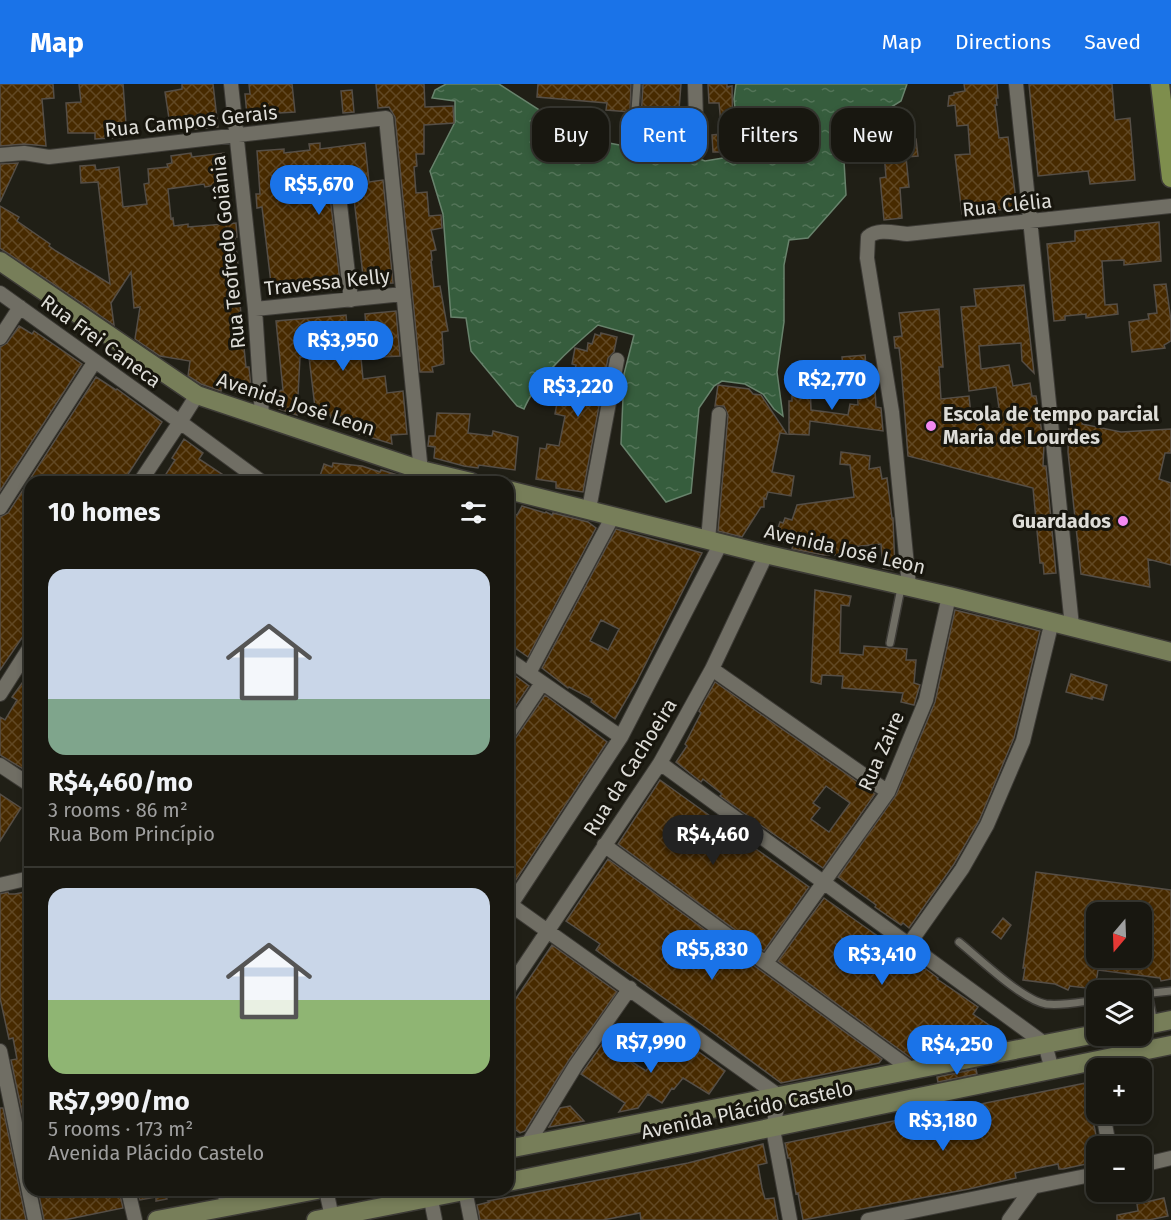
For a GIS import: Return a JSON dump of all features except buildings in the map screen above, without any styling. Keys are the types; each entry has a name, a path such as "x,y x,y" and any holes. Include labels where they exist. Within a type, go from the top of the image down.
{"main road":[{"path":"1160,84 1171,178"}],"street":[{"name":"Rua Teofredo Goiânia","path":"231,84 255,309 262,416"},
{"path":"695,84 696,108"},
{"path":"1016,84 1072,626"},
{"name":"Rua Campos Gerais","path":"0,155 24,153 49,157 386,118 403,294"},
{"path":"338,187 351,300"},
{"name":"Rua Clélia","path":"905,586 892,412 867,258 867,240 873,233 881,232 907,234 1030,223 1171,206"},
{"name":"Avenida José Leon","path":"0,261 197,395 262,416 422,476"},
{"name":"Rua Frei Caneca","path":"0,293 254,476"},
{"path":"403,294 422,476"},
{"name":"Travessa Kelly","path":"255,309 403,294"},
{"path":"0,338 20,307"},
{"path":"589,509 617,360"},
{"path":"0,507 95,361"},
{"path":"145,476 197,395"},
{"path":"719,414 721,543"},
{"name":"Avenida José Leon","path":"514,491 761,553 1052,621 1171,652"},
{"path":"529,673 613,516"},
{"name":"Rua da Cachoeira","path":"514,904 621,737 721,543"},
{"name":"Rua da Cachoeira","path":"514,981 660,763 712,669 761,553"},
{"name":"Rua Zaire","path":"766,963 888,792 926,700 949,596"},
{"path":"909,944 962,869 987,825 1023,741 1052,621"},
{"path":"514,663 621,737"},
{"path":"0,694 24,664"},
{"path":"712,669 888,792"},
{"path":"514,725 542,683"},
{"path":"660,763 1046,1044 1052,1070"},
{"path":"0,765 24,781"},
{"path":"604,845 912,1070"},
{"path":"0,885 24,880"},
{"path":"514,908 549,930 779,1096 772,1129 790,1220"},
{"path":"518,1147 630,988"},
{"name":"Avenida Plácido Castelo","path":"518,1147 1086,1036"},
{"name":"Avenida Plácido Castelo","path":"1130,1058 1171,1045"},
{"path":"0,1051 24,1167"},
{"name":"Avenida Plácido Castelo","path":"514,1181 1052,1070 1086,1069"},
{"path":"1152,1163 1171,1158"},
{"path":"868,1220 1086,1176"},
{"path":"1009,1220 1033,1187"},
{"path":"30,1196 35,1220"},
{"path":"129,1196 135,1220"},
{"path":"157,1220 225,1198 248,1196"},
{"path":"326,1196 324,1218 424,1196"},
{"path":"433,1196 435,1220"},
{"path":"465,1196 471,1220"}],"lane":[{"path":"634,108 637,84"},
{"path":"890,643 905,586"},
{"path":"959,942 1022,993 1035,1000 1045,1004 1086,1001"},
{"path":"1152,993 1171,991"}],"water":[{"path":"446,84 499,84 536,108 532,108 532,162 609,162 609,143 621,145 621,162 707,162 719,159 719,162 819,162 819,108 735,108 736,84 907,84 901,101 890,108 831,108 831,162 844,162 846,195 808,238 789,240 784,265 784,322 777,372 783,416 774,409 763,394 745,384 722,381 714,386 699,408 691,493 666,502 621,444 624,374 634,335 598,325 546,375 524,409 517,406 471,351 466,318 451,317 443,214 430,171 455,122 455,101 432,98 435,90"}],"place":[{"name":"Escola de tempo parcial Maria de Lourdes","path":"931,426"},
{"name":"Guardados","path":"1123,521"}]}
